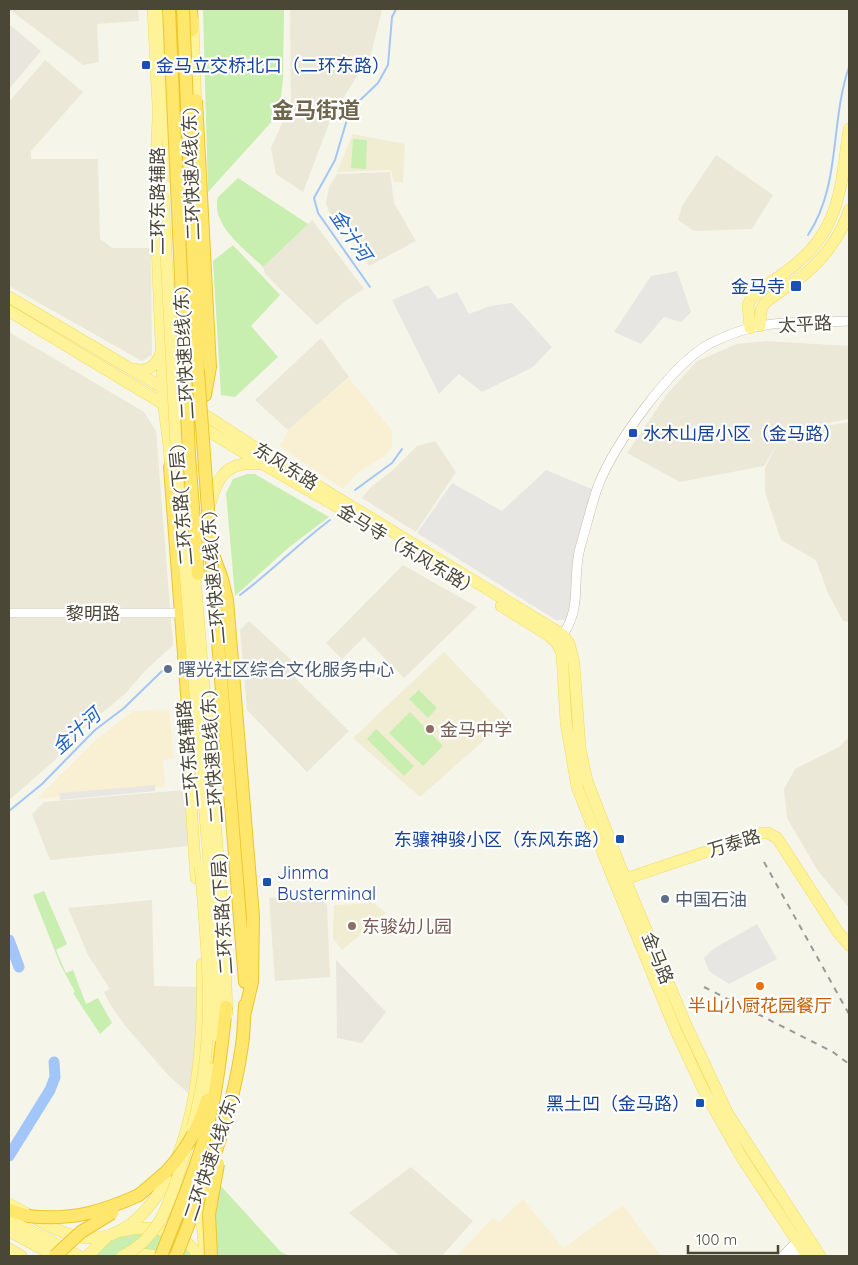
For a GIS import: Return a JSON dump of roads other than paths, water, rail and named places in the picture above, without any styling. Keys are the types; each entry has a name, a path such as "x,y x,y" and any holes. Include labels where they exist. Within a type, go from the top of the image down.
{"highway":[{"path":"162,9 173,97"},
{"name":"二环快速B线(东)","path":"159,1256 208,1127 216,1088 224,1022 227,971 189,455 169,9"},
{"path":"185,9 192,30"},
{"name":"二环快速A线(东)","path":"176,1256 226,1123 238,1074 245,1012 244,953 198,372 185,9"},
{"path":"192,9 210,367 205,394"},
{"path":"170,467 189,721 208,798 221,880"},
{"path":"209,534 211,547 225,589 228,614 254,918 252,982 245,1012"},
{"path":"59,1254 81,1232 139,1195 158,1180 173,1164 193,1134 206,1102 224,1022"},
{"path":"208,1256 210,1209 226,1123"},
{"path":"9,1210 45,1218 76,1217 109,1209 139,1195"}],"main road":[{"path":"153,9 158,119"},
{"name":"二环东路(下层)","path":"162,9 187,506 196,590 228,998 224,1049 212,1117 197,1171 167,1256"},
{"path":"192,9 209,534 241,938 243,994 241,1043 236,1080 209,1185 202,1221 208,1256"},
{"name":"二环东路(下层)","path":"158,119 164,194 178,485 218,970 217,1038 202,1122 182,1190 159,1256"},
{"name":"二环东路辅路","path":"86,1256 99,1243 133,1222 153,1202 168,1179 178,1155 198,1064 202,968 192,805 168,497 170,467 163,402 155,171 158,119"},
{"path":"755,327 748,305 752,297 800,261 830,223 839,198 849,129"},
{"path":"755,327 764,304 805,274 820,260 840,232 849,210"},
{"name":"东风东路","path":"9,298 163,388 560,639"},
{"path":"9,310 207,429"},
{"path":"130,368 140,371 151,368 158,361 161,351"},
{"name":"金马寺（东风东路）","path":"207,429 548,635 560,639"},
{"path":"208,512 214,490 227,470 237,464 263,464"},
{"name":"金马路","path":"560,639 569,643 574,663 580,748 594,803 686,1026 713,1084 804,1243"},
{"name":"金马路","path":"560,639 564,662 566,723 577,787 676,1031 703,1089 742,1158 804,1243 820,1256"},
{"path":"192,805 200,866 209,993 208,1033 202,1082 202,1122"},
{"name":"万泰路","path":"626,882 768,833 777,838 838,932 849,945"},
{"name":"万泰路","path":"626,882 768,837 776,845 835,935 849,952"},
{"path":"122,1256 144,1243 160,1222 186,1150 202,1082 217,1038"},
{"path":"9,1204 64,1232 86,1238 116,1234 132,1229 159,1229 181,1238 208,1256"},
{"path":"9,1220 59,1254"},
{"path":"9,1232 59,1254 79,1256"},
{"path":"9,1249 22,1256"},
{"path":"122,1256 142,1254 159,1256"}],"street":[{"name":"太平路","path":"560,639 573,616 577,597 579,555 598,487 619,445 659,390 677,371 708,345 755,327 849,321"},
{"name":"黎明路","path":"9,613 176,613"},
{"path":"784,1256 804,1243"},
{"path":"792,1256 804,1243"}],"waterway":[{"name":"金汁河","path":"370,287 318,213 314,198 335,160 348,116 355,105 378,83 388,65 392,17 396,9"},
{"path":"808,235 826,196 839,110 849,67"},
{"name":"金汁河","path":"355,490 392,463 402,449"},
{"name":"金汁河","path":"240,595 330,520"},
{"name":"金汁河","path":"9,811 42,784 95,730 124,708 162,671"},
{"path":"9,940 19,967"},
{"path":"9,1156 50,1090 55,1077 54,1062"}],"railway":[{"path":"764,862 849,1014"},
{"path":"704,987 833,1052 849,1064"}],"place":[{"name":"金马立交桥北口（二环东路）","path":"146,65"},
{"name":"金马寺","path":"796,286"},
{"name":"水木山居小区（金马路）","path":"633,433"},
{"name":"曙光社区综合文化服务中心","path":"168,669"},
{"name":"金马中学","path":"430,729"},
{"name":"东骧神骏小区（东风东路）","path":"620,839"},
{"name":"Jinma Busterminal","path":"267,882"},
{"name":"中国石油","path":"665,899"},
{"name":"东骏幼儿园","path":"352,926"},
{"name":"半山小厨花园餐厅","path":"760,986"},
{"name":"黑土凹（金马路）","path":"700,1103"}],"district":[{"name":"金马街道","path":"316,110"}]}
